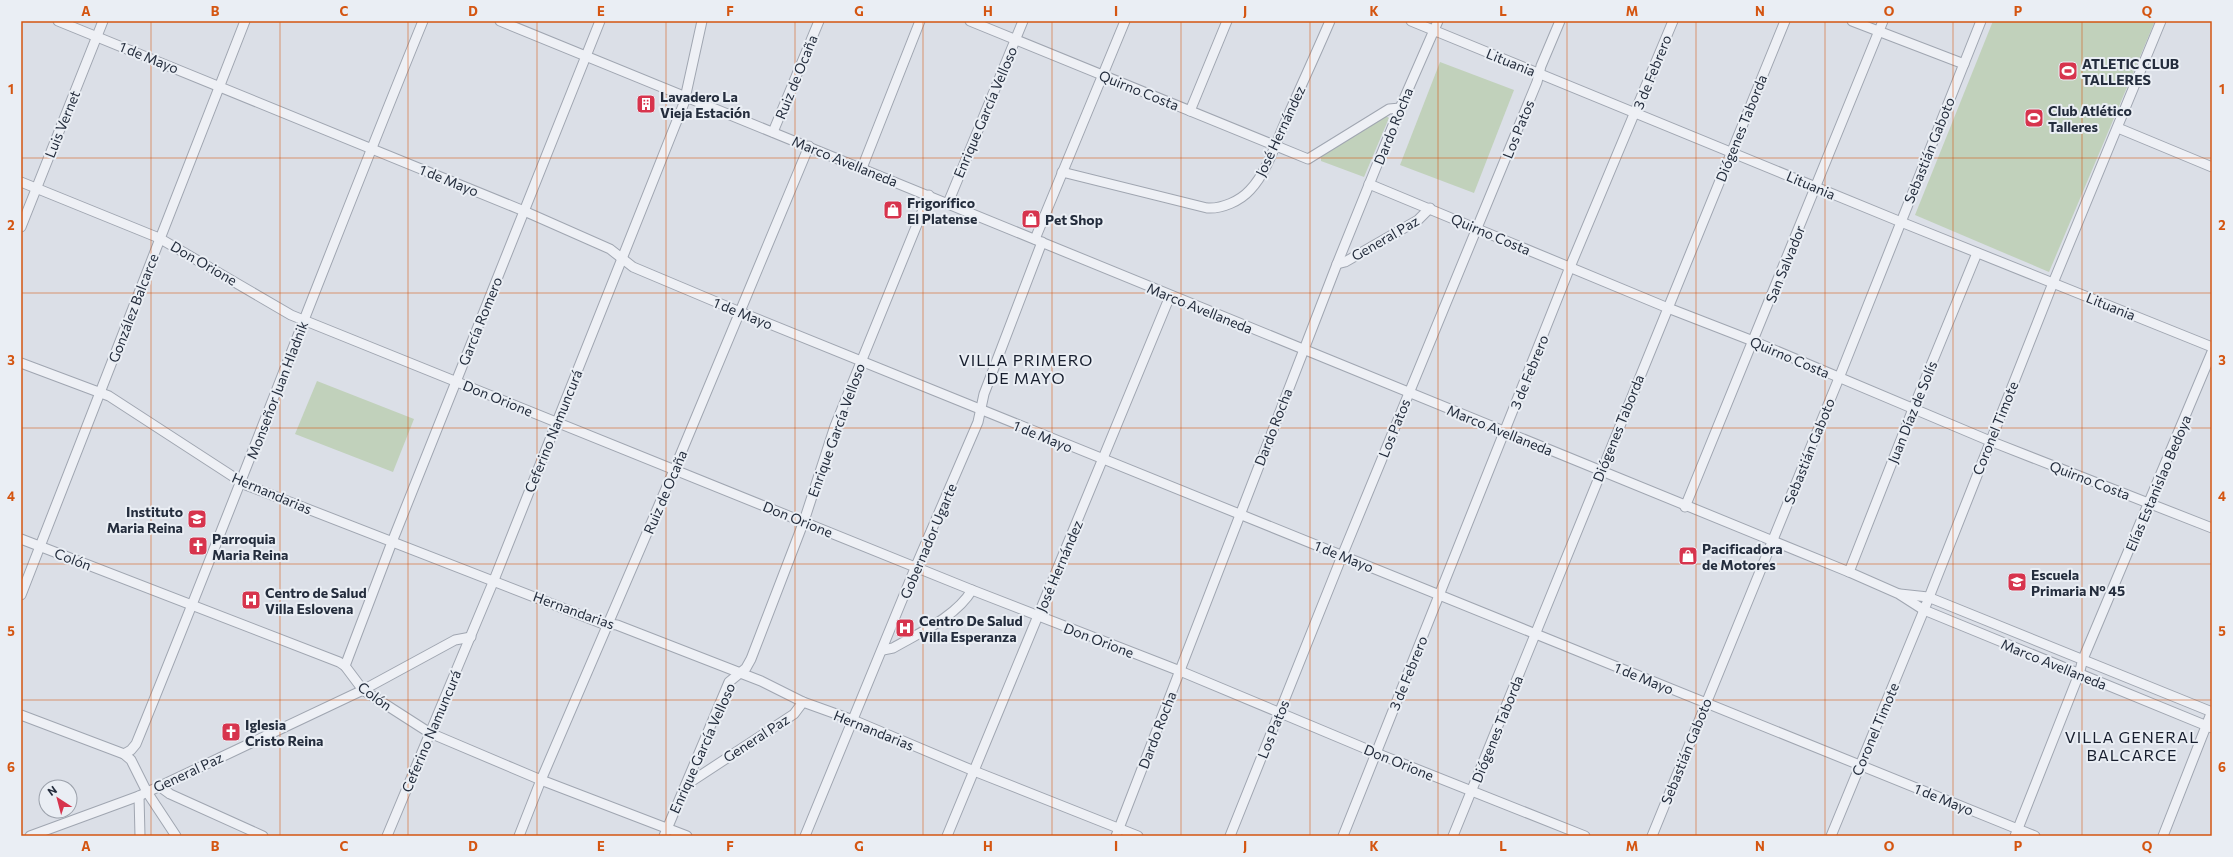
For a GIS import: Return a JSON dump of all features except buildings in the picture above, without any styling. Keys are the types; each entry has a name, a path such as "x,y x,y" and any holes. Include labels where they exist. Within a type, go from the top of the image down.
{"street":[{"name":"1 de Mayo","path":"58,21 219,85 524,211 610,249 633,267 740,312 861,360 1103,460 1240,513 1705,704 1860,765 2017,832 2035,836"},
{"name":"Luis Vernet","path":"21,227 102,21"},
{"name":"González Balcarce","path":"21,595 159,238 245,21"},
{"name":"Monseñor Juan Hladnik","path":"124,754 131,750 136,744 242,482 303,320 423,21"},
{"name":"Marco Avellaneda","path":"500,21 929,195 1170,296 1601,471 1771,542 1849,572 1899,594 1924,610 2209,727"},
{"name":"García Romero","path":"345,666 392,542 600,21"},
{"name":"Ceferino Namuncurá","path":"387,836 471,637 686,96 702,21"},
{"name":"Ruiz de Ocaña","path":"773,132 819,21"},
{"path":"862,168 920,21"},
{"name":"Quirno Costa","path":"970,21 1308,159 1389,110 1400,108"},
{"name":"Enrique García Velloso","path":"948,203 1023,21"},
{"name":"Gobernador Ugarte","path":"805,836 883,650 916,566 982,411 984,394 1062,172 1125,21"},
{"path":"1190,111 1227,21"},
{"name":"José Hernández","path":"1062,172 1216,209 1241,198 1251,189 1275,146 1330,21"},
{"name":"Lituania","path":"1411,21 1731,151 1816,188 2212,347"},
{"name":"Dardo Rocha","path":"1118,832 1303,350 1400,108 1438,21"},
{"name":"Los Patos","path":"1230,836 1342,556 1477,229 1560,21"},
{"name":"3 de Febrero","path":"1343,836 1570,267 1673,21"},
{"name":"Diógenes Taborda","path":"1453,836 1785,21"},
{"path":"1852,21 1964,64"},
{"name":"San Salvador","path":"1686,507 1816,188 1882,21"},
{"name":"Sebastián Gaboto","path":"1652,836 1839,378 1981,21"},
{"name":"Coronel Timote","path":"1831,836 1924,610 2053,283 2161,21"},
{"path":"2118,128 2212,167"},
{"name":"Ruiz de Ocaña","path":"519,836 541,780 609,624 809,146"},
{"name":"Don Orione","path":"21,182 159,238 303,320 916,566 972,590 1180,671 1376,753 1585,836"},
{"name":"Quirno Costa","path":"1369,184 1668,308 1753,341 1990,441 2212,528"},
{"name":"Enrique García Velloso","path":"665,832 729,682 746,668 751,659 804,521 835,426 929,195"},
{"name":"General Paz","path":"1337,264 1345,262 1418,220 1430,208"},
{"name":"Juan Díaz de Solís","path":"1849,572 1913,409 1977,253"},
{"name":"José Hernández","path":"948,836 1170,296"},
{"name":"Elías Estanislao Bedoya","path":"2017,832 2079,674 2083,659 2150,503 2212,352"},
{"name":"Hernandarias","path":"21,363 116,400 242,482 601,623 609,624 761,681 803,702 853,720 1118,832 1138,836"},
{"name":"Colón","path":"21,539 345,666 363,690 430,733 665,832 688,836"},
{"path":"883,650 893,648 945,616 966,601 972,590"},
{"name":"Marco Avellaneda","path":"1899,594 1928,598 2212,711"},
{"name":"General Paz","path":"30,836 143,794 363,690 455,640 471,637"},
{"name":"General Paz","path":"686,785 794,714 803,702"},
{"path":"2163,836 2209,727 2212,711"},
{"path":"21,715 124,754 131,760 143,794 176,836"},
{"path":"159,786 170,794 263,836"},
{"path":"140,836 143,794"}],"green space":[{"name":"Club Atlético Talleres","path":"1993,21 2155,21 2049,272 1915,215"},
{"path":"1440,62 1514,90 1474,193 1400,165"},
{"path":"1386,116 1389,118 1364,177 1321,161 1321,156"},
{"path":"317,381 414,419 393,472 295,434"}],"place":[{"name":"ATLETIC CLUB TALLERES","path":"2068,71"},
{"name":"Lavadero La Vieja Estación","path":"646,104"},
{"name":"Club Atlético Talleres","path":"2034,118"},
{"name":"Frigorífico El Platense","path":"893,210"},
{"name":"Pet Shop","path":"1031,219"},
{"name":"Instituto Maria Reina","path":"197,519"},
{"name":"Parroquia Maria Reina","path":"198,546"},
{"name":"Pacificadora de Motores","path":"1688,556"},
{"name":"Escuela Primaria Nº 45","path":"2017,582"},
{"name":"Centro de Salud Villa Eslovena","path":"251,600"},
{"name":"Centro De Salud Villa Esperanza","path":"905,628"},
{"name":"Iglesia Cristo Reina","path":"231,732"}],"district":[{"name":"VILLA PRIMERO DE MAYO","path":"1026,368"},
{"name":"VILLA GENERAL BALCARCE","path":"2132,745"}]}
